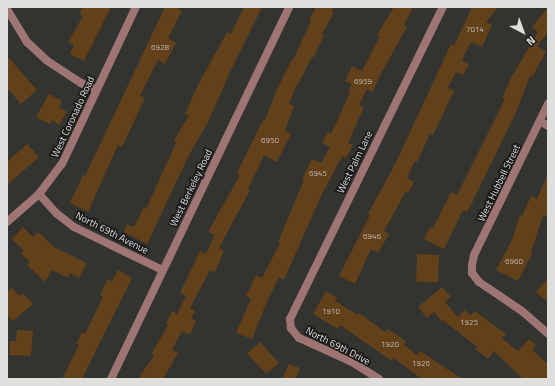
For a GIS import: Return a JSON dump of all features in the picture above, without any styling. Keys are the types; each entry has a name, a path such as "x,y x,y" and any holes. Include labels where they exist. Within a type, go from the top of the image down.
{"street":[{"name":"West Coronado Road","path":"7,222 39,194 62,164 136,7"},
{"name":"West Berkeley Road","path":"111,379 289,7"},
{"name":"West Palm Lane","path":"291,328 290,319 293,311 443,7"},
{"path":"7,9 27,42 46,60 81,84 97,90"},
{"name":"West Hubbell Street","path":"548,104 474,255 472,265 472,273 479,282 522,311 548,334"},
{"path":"540,121 548,126"},
{"name":"North 69th Avenue","path":"39,194 56,213 74,227 162,270"},
{"name":"North 69th Drive","path":"291,328 299,338 350,361 379,379"}],"building":[{"path":"83,7 111,7 84,61 70,54 74,45 68,42 83,16 79,14"},
{"path":"165,7 175,7 182,11 168,38 176,43 165,64 158,60 140,96 145,98 122,147 118,145 88,212 70,203 83,175 85,176"},
{"path":"244,7 262,7 231,70 207,124 189,155 147,244 124,232 127,224 134,227 144,207 146,209 176,143 174,141 189,115 185,114 198,85 227,32 231,34"},
{"path":"316,7 334,7 331,12 334,13 322,34 324,35 314,57 312,57 296,86 289,104 294,106 285,131 291,134 277,162 264,155 248,189 250,190 219,248 224,251 215,272 210,270 190,308 195,311 191,318 196,321 190,335 182,331 172,350 178,353 163,379 138,379 154,355 152,353 168,325 166,324 172,311 177,314 186,296 180,293 200,251 206,254 215,235 208,232 240,175 237,173 263,120 265,120 276,91 292,59 293,60 311,21 309,20"},
{"path":"394,7 413,7 404,25 407,27 378,79 373,92 367,89 359,105 364,107 348,143 353,145 346,158 343,156 339,162 322,194 284,280 279,277 252,339 236,333 251,299 246,296 256,275 262,278 280,243 278,242 304,180 302,179 312,159 321,163 330,147 322,143 328,132 331,134 350,93 348,92 352,84 345,81 352,66 362,71 380,36 377,35"},
{"path":"472,7 498,7 486,22 492,25 482,47 471,42 462,60 469,64 463,75 456,72 448,88 454,91 433,135 430,134 417,162 415,161 407,178 414,182 408,193 406,191 384,231 389,234 378,253 371,249 355,284 339,276 370,215 368,214 396,162 451,44 454,46"},
{"path":"548,7 548,32 537,46 546,52 532,77 530,76 516,112 472,203 467,212 463,210 444,249 424,239 430,227 433,228 451,192 457,195 505,99 502,98 512,76 538,32 532,27"},
{"path":"7,56 37,90 21,104 7,88"},
{"path":"49,94 62,101 59,107 67,112 59,125 52,120 50,124 36,117"},
{"path":"27,144 39,157 7,185 7,162"},
{"path":"548,173 548,218 543,215 531,253 532,254 518,281 496,270 512,240 520,215 522,216 531,196 537,199"},
{"path":"23,227 33,237 38,232 54,247 87,263 79,278 70,273 68,278 52,270 45,282 27,265 30,262 21,253 24,251 12,239"},
{"path":"417,254 439,255 438,282 416,282"},
{"path":"118,270 132,278 82,379 62,379 79,345 76,344 82,332 85,334 103,297 100,295 108,279 112,282"},
{"path":"548,278 548,302 536,292"},
{"path":"442,287 451,297 445,302 458,317 464,310 471,315 475,311 506,334 502,338 518,351 529,339 536,345 532,350 548,364 548,379 523,379 494,351 488,359 475,349 477,347 443,320 442,322 434,312 427,318 418,307"},
{"path":"12,288 19,296 23,293 33,304 13,321 7,315 7,292"},
{"path":"326,291 337,298 335,301 358,315 359,313 385,332 388,329 406,341 404,345 417,355 420,351 462,379 422,379 394,358 392,361 340,325 338,329 313,314"},
{"path":"17,330 33,331 31,356 9,355 10,341 16,341"},
{"path":"260,342 279,363 266,374 247,353"},
{"path":"289,364 300,368 295,379 282,379"}]}
